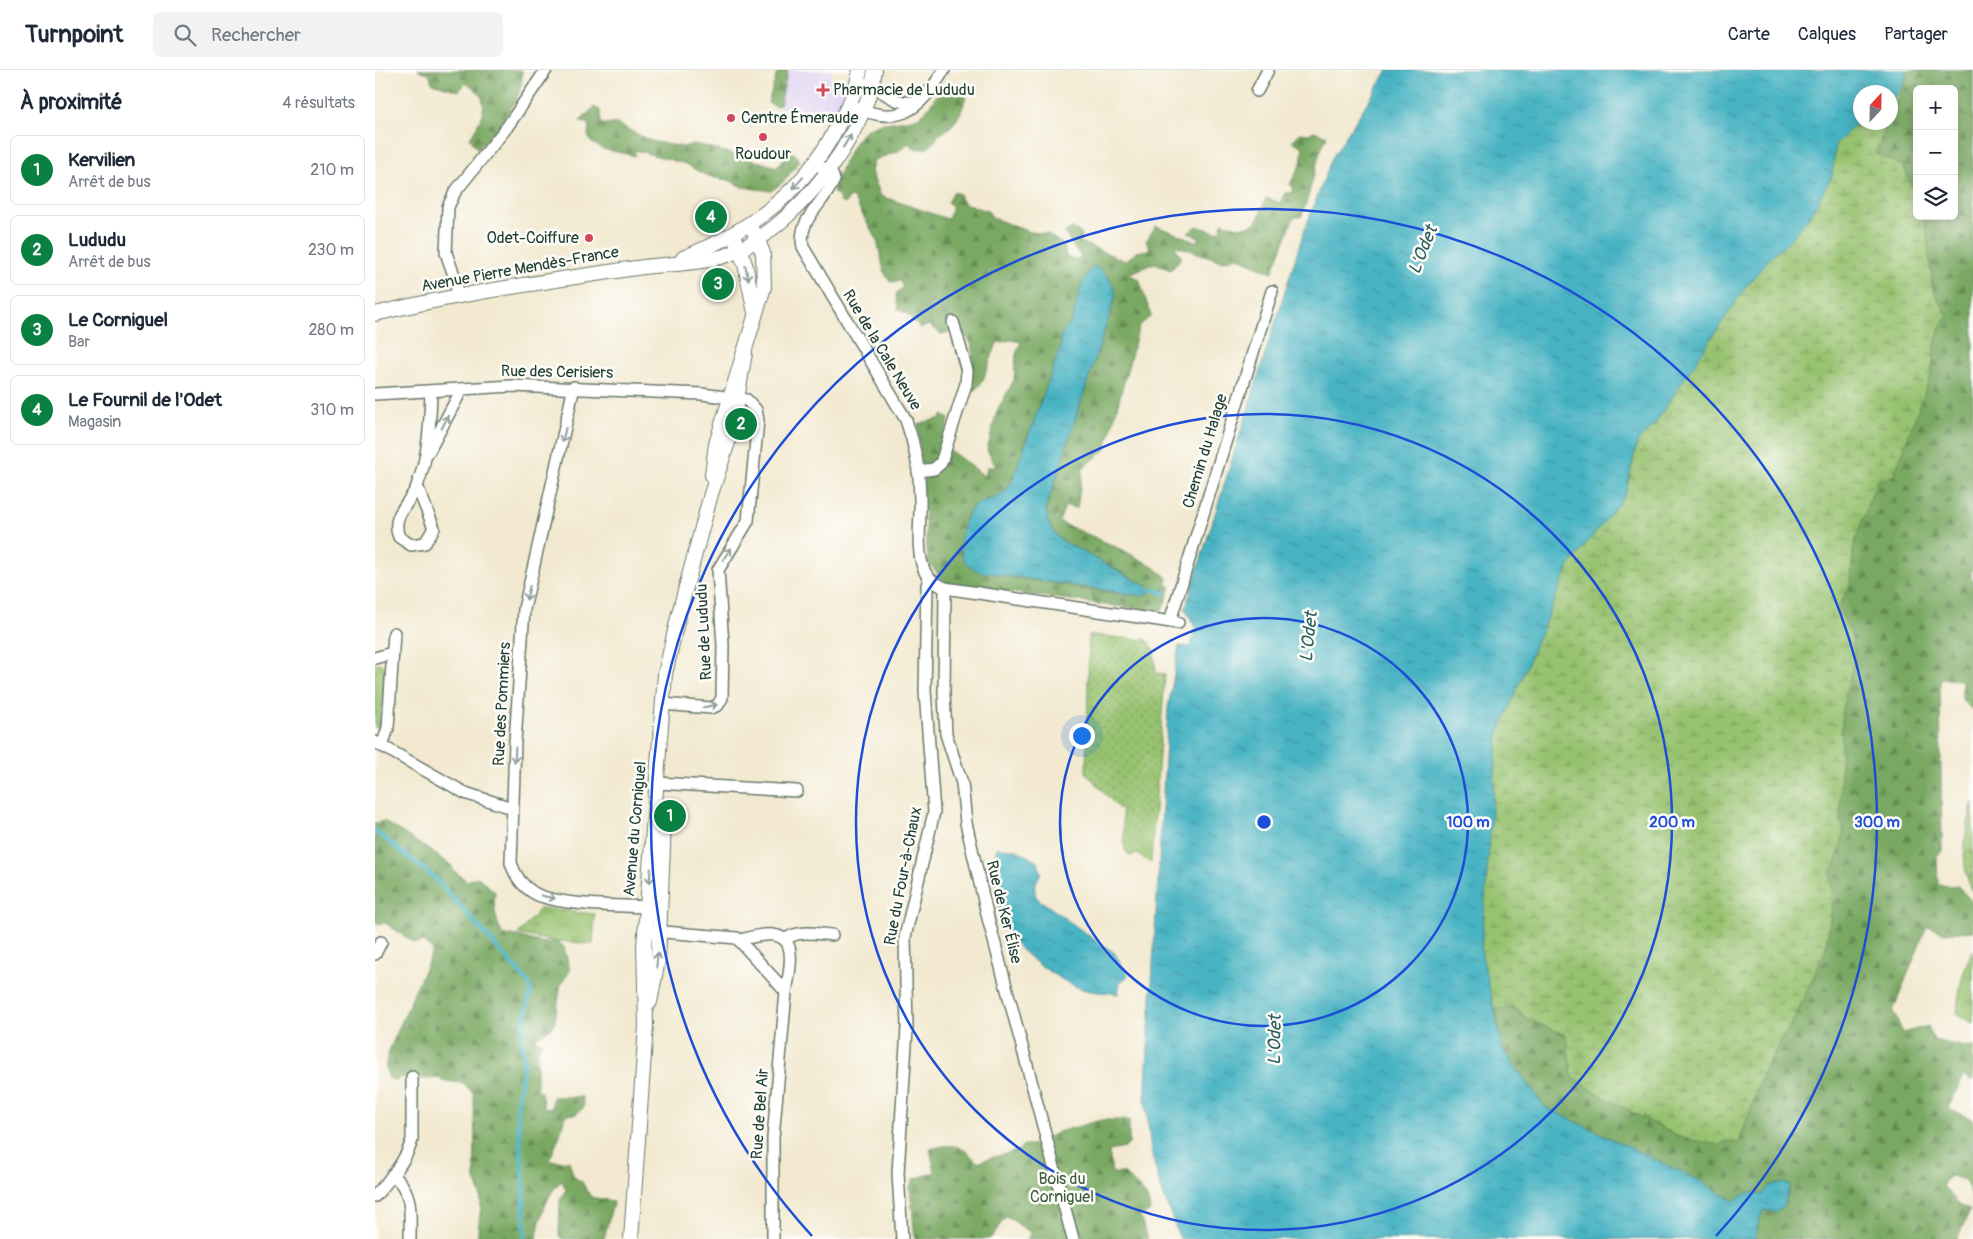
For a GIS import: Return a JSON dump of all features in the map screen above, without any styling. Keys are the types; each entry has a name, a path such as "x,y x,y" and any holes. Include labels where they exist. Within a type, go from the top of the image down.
{"street":[{"path":"458,296 455,278 446,253 448,207 455,192 507,127 546,70"},
{"name":"Avenue Pierre Mendès-France","path":"375,314 458,296 715,258 739,250 758,239 792,210 827,169 864,112 875,70"},
{"path":"849,104 864,112 880,116 895,116 920,101 934,87 945,70"},
{"path":"1257,91 1267,70"},
{"path":"859,76 885,93 892,100 901,103 920,101"},
{"name":"Avenue Pierre Mendès-France","path":"671,263 732,235 778,204 830,142 849,104 859,76"},
{"name":"Rue de la Cale Neuve","path":"830,142 827,169 832,174 834,180 805,222 801,234 803,247 901,411 911,435 918,471 921,557 925,573 930,579"},
{"path":"813,164 827,169"},
{"name":"Avenue du Corniguel","path":"631,1239 645,1025 657,965 652,931 653,907 667,704 674,636 711,494 716,444 734,397 764,282 763,253 758,239 749,225"},
{"name":"Avenue du Corniguel","path":"732,235 747,272 755,314"},
{"name":"Chemin du Halage","path":"945,588 1174,622 1182,577 1272,291"},
{"path":"918,471 933,469 941,463 967,384 967,371 953,322"},
{"name":"Rue des Cerisiers","path":"375,394 512,386 575,387 734,397"},
{"name":"Rue des Pommiers","path":"575,387 524,609 512,808 511,863 516,876 530,890 539,895 571,901 653,907"},
{"path":"417,486 434,528 425,543 411,545 399,537 396,523 402,509 417,486 427,454 462,389"},
{"path":"427,454 431,391"},
{"name":"Rue de Lududu","path":"667,704 711,708 718,705 722,698 723,645 718,570 748,521 758,420 755,407 749,401 734,397"},
{"path":"1169,581 1182,577"},
{"path":"930,579 945,588"},
{"name":"Rue du Four-à-Chaux","path":"902,1239 899,1150 907,1028 905,937 934,812 925,691 927,584 930,579"},
{"name":"Rue de Ker Élise","path":"945,588 944,693 947,734 963,788 966,823 988,918 1073,1239"},
{"path":"394,633 388,728 379,744 465,793 512,808"},
{"path":"375,658 392,653"},
{"path":"661,783 797,791"},
{"path":"652,931 733,936 741,940 786,992"},
{"path":"741,940 765,935 785,940 796,934 803,933 832,935"},
{"name":"Rue de Bel Air","path":"773,1239 774,1120 786,992 792,958 790,945 785,940"},
{"path":"375,954 381,942"},
{"path":"375,1196 407,1153 412,1140 412,1077"},
{"path":"392,1175 400,1181 409,1196 410,1239"}],"shaded area":[{"path":"778,70 833,71 830,80 847,84 844,98 831,120 769,104"}],"green space":[{"path":"417,70 522,70 522,81 519,92 508,113 478,150 470,138 482,115 483,101 480,95 466,83 459,91 432,83 429,73"},
{"path":"778,70 788,70 780,105 775,106 768,103"},
{"path":"1907,70 1973,70 1973,559 1971,576 1973,582 1973,711 1962,700 1962,680 1940,679 1942,851 1937,856 1938,885 1958,886 1973,903 1973,931 1945,933 1927,926 1893,1011 1903,1033 1928,1026 1934,1040 1970,1048 1973,1046 1973,1081 1963,1076 1948,1109 1973,1119 1973,1198 1965,1180 1950,1176 1945,1180 1943,1186 1958,1203 1970,1210 1957,1239 1755,1239 1759,1219 1764,1210 1776,1212 1788,1195 1762,1195 1748,1192 1733,1201 1702,1182 1545,1107 1503,1050 1495,1009 1512,1006 1528,1019 1566,1035 1572,1076 1597,1093 1681,1138 1759,1081 1795,1017 1825,951 1834,897 1831,885 1831,870 1836,864 1844,828 1840,821 1842,708 1855,656 1851,634 1838,607 1851,583 1853,550 1861,523 1877,481 1931,375 1935,345 1940,327 1948,316 1933,290 1924,220 1958,220 1958,85 1913,85 1913,189 1903,166 1875,154 1885,130 1898,130 1898,99 1908,74"},
{"path":"1907,70 1908,74 1898,99 1898,85 1874,85"},
{"path":"952,83 966,95 957,119 949,128 938,135 929,147 921,149 908,143 899,151 874,160 871,171 881,196 948,219 953,206 948,203 953,192 960,194 960,199 966,204 988,211 993,218 1030,232 1047,234 1064,245 1066,256 1070,259 1077,259 1081,256 1064,233 1072,228 1082,234 1080,242 1125,261 1137,252 1147,250 1150,247 1146,241 1156,226 1198,242 1199,237 1188,233 1197,226 1215,232 1222,230 1221,225 1223,222 1240,227 1250,226 1257,221 1266,198 1280,203 1285,193 1292,193 1294,189 1290,184 1301,163 1303,147 1292,141 1300,133 1309,134 1314,131 1327,136 1319,156 1301,217 1294,217 1272,273 1238,257 1222,261 1174,245 1182,258 1170,270 1155,263 1128,274 1139,279 1151,316 1139,326 1106,449 1083,468 1077,508 1065,506 1059,522 1117,547 1160,572 1168,579 1167,584 1171,587 1162,611 1095,604 1093,592 1094,603 945,583 928,562 918,424 941,418 942,415 949,419 943,444 985,477 987,467 996,467 987,450 997,411 1014,380 1016,354 1021,342 1011,340 997,343 983,380 975,391 971,387 973,352 971,343 955,323 949,332 941,334 929,325 921,328 907,314 898,309 896,294 903,287 900,281 890,282 884,272 877,240 853,198 850,197 845,204 840,202 838,195 833,193 847,156 858,138 865,131 877,125 920,116 946,87","holes":["1092,266 1108,277 1116,295 1046,508 1046,513 1054,533 1061,540 1153,589 1135,596 1000,575 965,518 973,507 1003,495 1012,481 1061,347 1060,336 1072,321 1082,284"]},
{"path":"1853,95 1853,130 1885,130 1875,154 1903,166 1913,189 1913,220 1924,220 1933,290 1948,316 1940,327 1935,345 1931,375 1894,475 1877,481 1861,523 1853,550 1851,583 1838,607 1851,634 1855,656 1842,709 1840,821 1844,828 1836,864 1831,870 1831,885 1834,897 1825,951 1795,1017 1763,1072 1739,1143 1724,1141 1720,1145 1681,1138 1597,1093 1572,1076 1566,1035 1528,1019 1512,1006 1495,1009 1503,1050 1545,1107 1702,1182 1733,1201 1748,1192 1762,1195 1769,1186 1784,1182 1790,1186 1785,1200 1776,1212 1764,1210 1759,1219 1755,1239 1310,1239 1479,266"},
{"path":"594,107 600,110 601,124 617,124 651,141 683,147 692,144 704,146 777,167 789,153 794,153 800,161 783,182 771,191 742,187 729,180 701,173 686,164 635,150 635,156 603,149 592,143 588,136 589,124 580,121"},
{"path":"1089,635 1147,640 1154,649 1156,673 1165,674 1151,863 1137,854 1130,856 1125,850 1122,812 1086,773"},
{"path":"380,663 386,669 380,726 375,728 375,664"},
{"path":"1973,803 1973,892 1968,881 1964,848"},
{"path":"384,821 452,866 453,870 467,881 478,877 495,892 494,904 496,915 504,936 510,935 543,942 557,940 564,947 570,971 561,984 554,1026 534,1039 542,1043 537,1051 537,1088 541,1092 544,1108 551,1109 553,1097 582,1097 584,1107 576,1114 565,1115 560,1135 549,1161 569,1161 574,1177 582,1182 591,1197 612,1201 614,1206 611,1210 604,1239 562,1239 559,1235 560,1200 566,1190 562,1181 548,1199 539,1224 537,1239 478,1239 481,1202 479,1188 475,1180 474,1094 463,1083 442,1081 439,1078 419,1079 410,1083 408,1078 401,1077 396,1081 389,1078 386,1066 391,1046 433,950 423,942 415,943 385,923 375,924 375,823"},
{"path":"541,908 595,914 593,944 546,940 518,934"},
{"path":"1973,950 1973,1023 1957,1015 1961,981"},
{"name":"Bois du Corniguel","path":"1101,1120 1129,1120 1129,1144 1125,1148 1109,1151 1112,1173 1124,1173 1147,1199 1150,1211 1140,1217 1148,1239 1027,1239 1032,1233 1005,1217 992,1237 988,1239 915,1239 910,1187 914,1179 935,1172 930,1149 956,1146 977,1162 1019,1150 1022,1146 1037,1144 1058,1132"}],"water":[{"name":"L'Odet","path":"1388,70 1907,70 1903,85 1898,92 1898,85 1853,85 1853,127 1836,144 1832,176 1809,217 1785,245 1774,253 1745,288 1651,429 1638,440 1625,495 1569,566 1498,734 1481,950 1503,1050 1545,1107 1702,1182 1733,1201 1748,1192 1762,1195 1769,1186 1784,1182 1790,1186 1783,1206 1776,1212 1764,1210 1759,1219 1755,1239 1180,1239 1160,1186 1151,1151 1145,1100 1168,708 1179,646 1191,647 1195,627 1185,609 1303,234 1332,158"},
{"path":"1092,266 1101,270 1108,277 1116,295 1046,508 1046,513 1054,533 1061,540 1153,590 1144,596 982,572 973,569 966,563 961,550 961,535 969,513 978,504 1002,494 1012,481 1061,347 1060,336 1072,321 1082,284"},
{"path":"997,848 1015,849 1038,862 1041,873 1036,882 1037,898 1114,952 1128,975 1124,980 1120,981 1118,994 1094,992 1070,984 1038,964 1019,947 1006,928 998,904 993,868"}],"waterway":[{"path":"1153,590 1165,593"},
{"path":"375,831 435,878 528,982 531,990 524,1020 522,1042 524,1063 517,1107 523,1176 525,1239"}],"place":[{"name":"Pharmacie de Lududu","path":"823,90"},
{"name":"Centre Émeraude","path":"731,118"},
{"name":"Roudour","path":"763,137"},
{"name":"Le Fournil de l'Odet","path":"711,217"},
{"name":"Odet-Coiffure","path":"589,238"},
{"name":"Le Corniguel","path":"718,284"},
{"name":"Lududu","path":"741,424"},
{"name":"Kervilien","path":"670,816"}]}
